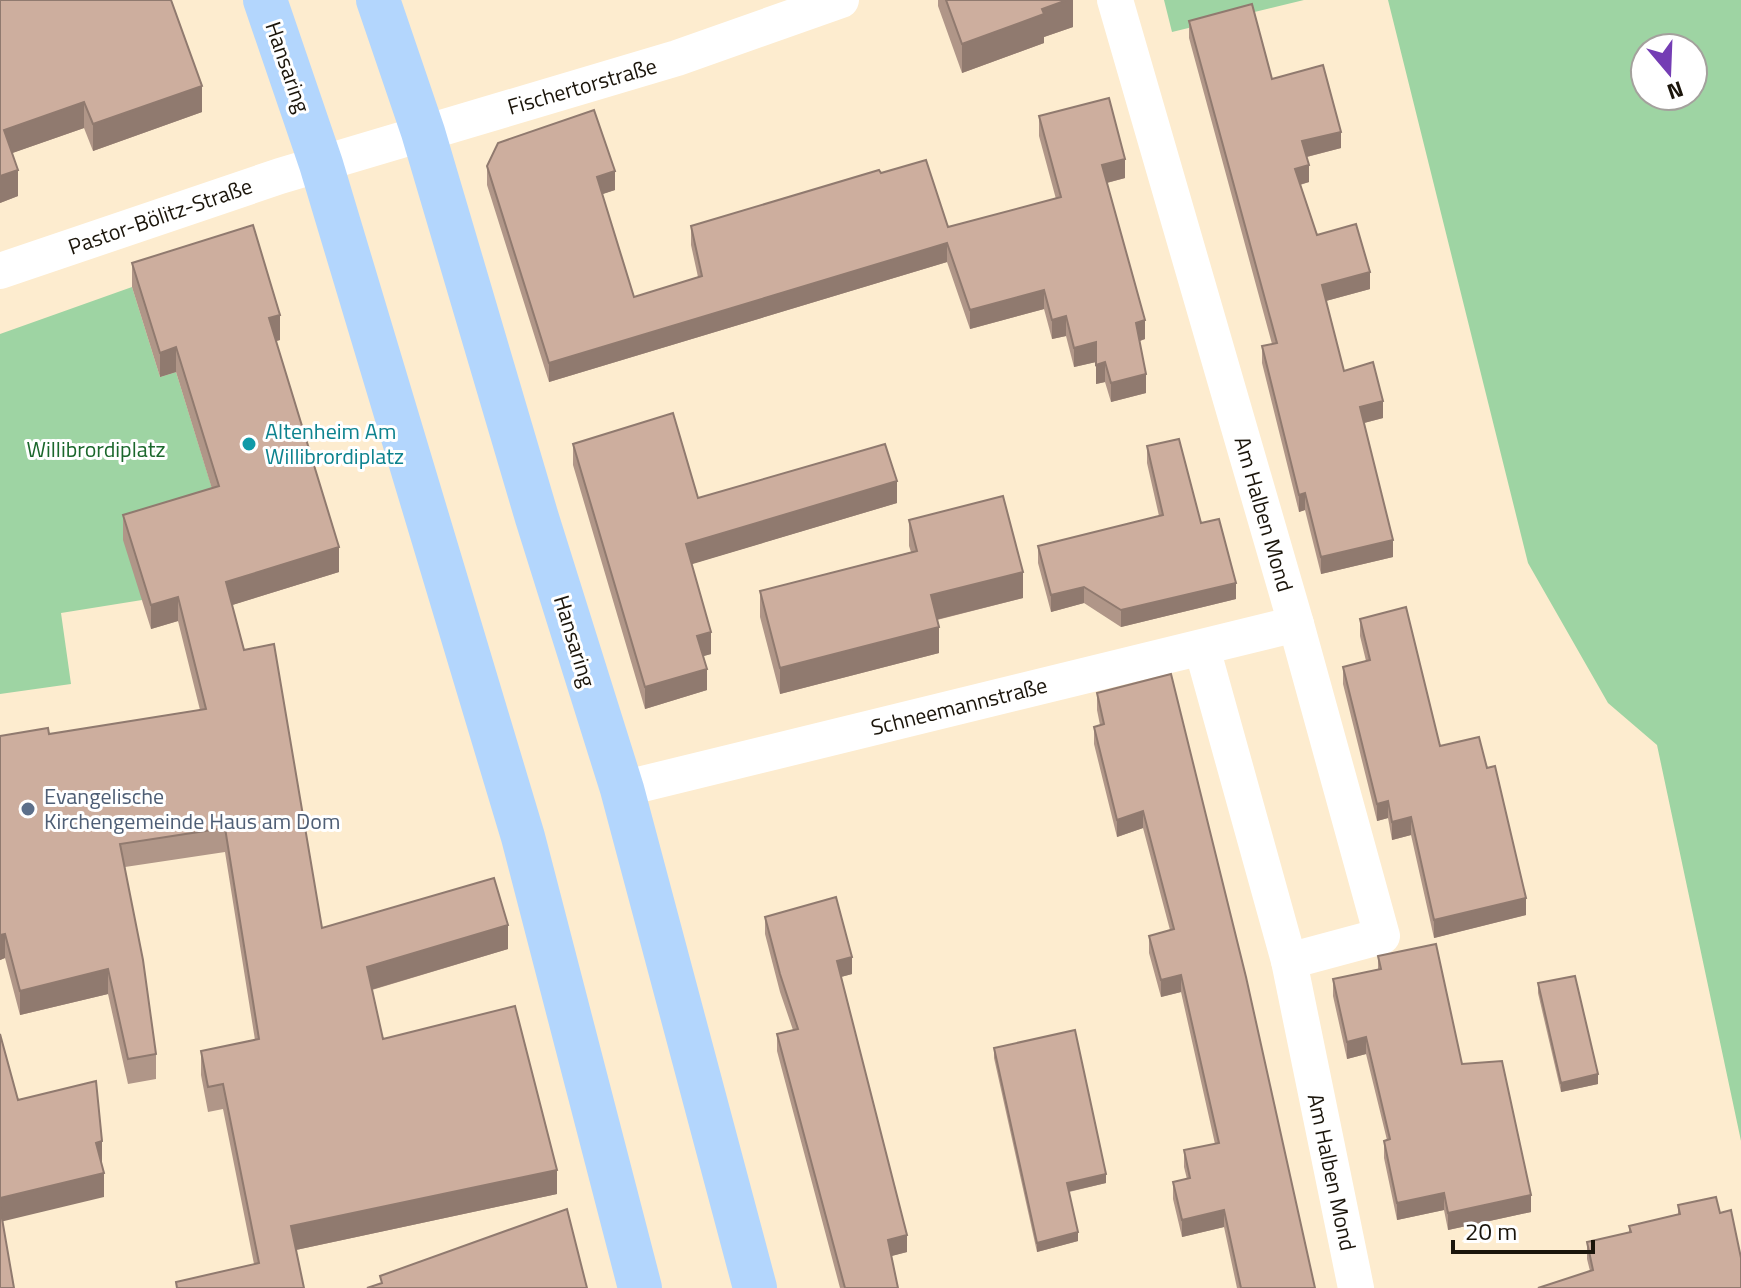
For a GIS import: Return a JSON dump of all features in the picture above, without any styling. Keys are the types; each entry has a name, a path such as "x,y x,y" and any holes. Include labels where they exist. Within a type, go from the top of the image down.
{"main road":[{"name":"Hansaring","path":"265,0 321,164 523,837 640,1288"},
{"name":"Hansaring","path":"378,0 423,132 537,518 622,789 755,1288"}],"street":[{"name":"Fischertorstraße","path":"321,164 677,58 841,0"},
{"name":"Am Halben Mond","path":"1115,0 1296,624 1382,936 1289,961"},
{"name":"Pastor-Bölitz-Straße","path":"0,271 321,164"},
{"name":"Schneemannstraße","path":"622,789 1296,624"},
{"name":"Am Halben Mond","path":"1202,648 1289,961 1356,1288"}],"green space":[{"path":"1164,0 1304,0 1172,32"},
{"path":"1388,0 1741,0 1741,1141 1657,745 1608,703 1528,563"},
{"name":"Willibrordiplatz","path":"132,287 160,377 176,372 219,511 142,600 61,613 71,684 0,694 0,334"}],"building":[{"path":"0,0 171,0 202,86 93,124 84,102 4,130 18,170 0,176"},
{"path":"946,0 1067,0 1042,9 1044,14 962,44"},
{"path":"1252,4 1272,79 1323,65 1341,132 1302,141 1309,165 1295,169 1317,235 1356,224 1370,272 1322,285 1344,371 1373,362 1383,401 1360,407 1393,540 1321,557 1305,493 1299,495 1262,346 1277,343 1189,21"},
{"path":"1109,98 1125,159 1102,165 1145,320 1136,323 1146,374 1111,383 1105,362 1096,365 1096,342 1074,348 1066,316 1052,320 1044,290 970,310 947,243 549,363 487,166 498,143 594,110 615,171 597,177 634,297 702,276 691,226 879,170 881,173 926,160 948,227 1061,197 1039,116"},
{"path":"253,225 280,315 269,318 339,547 226,582 244,650 274,644 322,928 494,878 508,925 367,967 383,1039 515,1006 557,1170 291,1226 304,1288 177,1288 176,1282 259,1263 223,1084 208,1087 201,1051 259,1039 225,828 120,844 143,960 156,1054 128,1059 108,969 20,991 5,934 0,935 0,736 48,728 49,734 206,709 178,597 151,605 123,515 219,486 176,347 160,353 132,263"},
{"path":"673,413 698,498 885,444 897,481 686,544 711,632 697,636 707,669 645,687 573,444"},
{"path":"1179,439 1201,523 1219,519 1236,583 1121,610 1084,587 1051,595 1038,546 1163,515 1147,446"},
{"path":"1003,496 1023,572 931,595 939,627 780,668 760,591 917,551 909,520"},
{"path":"1406,607 1440,746 1479,737 1487,768 1495,766 1526,898 1434,920 1411,817 1392,822 1388,801 1377,804 1343,667 1370,660 1360,619"},
{"path":"1171,674 1246,977 1315,1288 1241,1288 1224,1210 1182,1220 1173,1182 1190,1178 1184,1150 1219,1143 1181,975 1161,980 1149,936 1174,929 1143,811 1117,820 1094,727 1104,724 1097,693"},
{"path":"836,897 852,957 837,961 907,1235 888,1240 898,1288 845,1288 777,1034 798,1029 765,917"},
{"path":"1436,944 1462,1064 1502,1061 1531,1195 1448,1213 1444,1193 1397,1203 1384,1141 1390,1139 1366,1037 1347,1042 1333,979 1381,969 1378,956"},
{"path":"1575,976 1598,1074 1561,1083 1538,983"},
{"path":"1075,1030 1106,1174 1067,1183 1078,1232 1037,1243 994,1048"},
{"path":"0,1034 18,1100 96,1081 102,1141 96,1143 104,1173 0,1198"},
{"path":"1716,1197 1720,1213 1731,1210 1741,1258 1741,1288 1538,1288 1593,1270 1587,1242 1631,1232 1629,1226 1680,1214 1678,1205"},
{"path":"0,1207 14,1288 0,1288"},
{"path":"567,1209 587,1288 367,1288 382,1283 380,1276"}],"place":[{"name":"Altenheim Am Willibrordiplatz","path":"249,444"},
{"name":"Evangelische Kirchengemeinde Haus am Dom","path":"28,809"}]}
